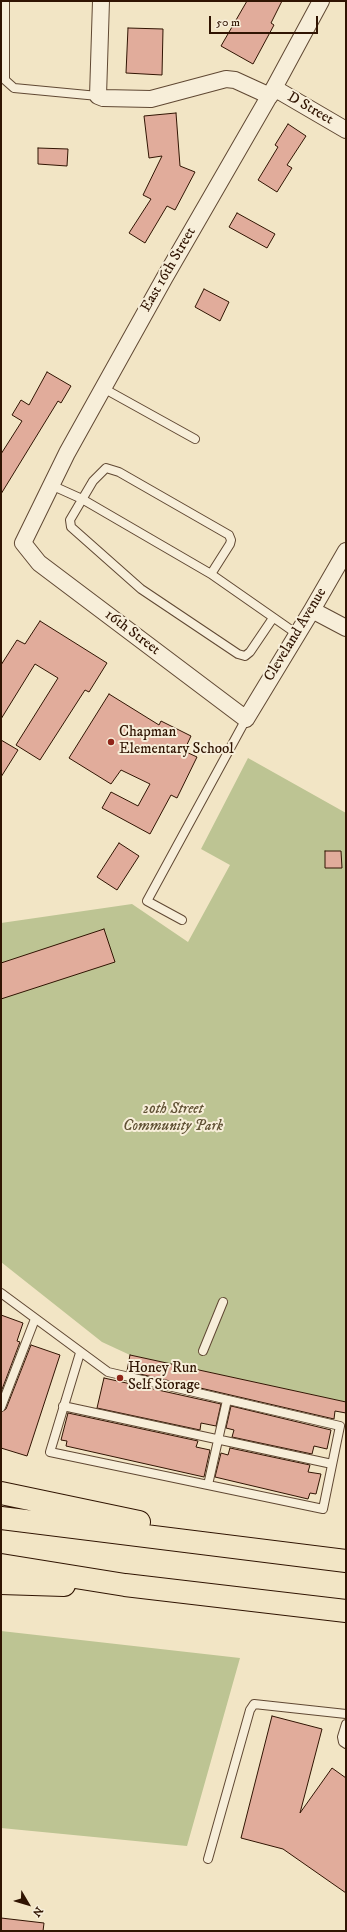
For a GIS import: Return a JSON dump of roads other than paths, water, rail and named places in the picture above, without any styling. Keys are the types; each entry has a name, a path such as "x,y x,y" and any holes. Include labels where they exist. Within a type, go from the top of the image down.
{"highway":[{"path":"1,1493 139,1522 192,1542"},
{"path":"1,1518 346,1561"},
{"path":"1,1565 125,1585 346,1611"},
{"path":"1,1583 125,1585"}],"street":[{"path":"98,96 101,1"},
{"name":"East 16th Street","path":"22,543 103,388 272,92 321,1"},
{"name":"D Street","path":"98,96 151,99 226,79 235,80 272,92 346,130"},
{"name":"16th Street","path":"22,543 39,563 246,719"},
{"name":"Cleveland Avenue","path":"246,719 346,551"},
{"path":"312,610 346,628"}],"lane":[{"path":"4,1 5,80 14,88 98,96"},
{"path":"103,388 196,439"},
{"path":"211,574 231,540 229,535 202,518 119,472 106,468 93,481 70,520 71,528 141,589 238,654 245,656 250,652 274,618"},
{"path":"51,485 82,499 211,574 297,634"},
{"path":"182,920 147,901 246,719"},
{"path":"2,1296 108,1372 340,1426 323,1509 50,1452 80,1353"},
{"path":"203,1352 223,1302"},
{"path":"1,1407 35,1319"},
{"path":"208,1485 227,1400"},
{"path":"64,1406 332,1464"},
{"path":"208,1859 250,1710 254,1704 346,1714"},
{"path":"346,1724 342,1737 343,1742 346,1744"}],"place":[{"name":"Chapman Elementary School","path":"111,742"},
{"name":"Honey Run Self Storage","path":"120,1378"}],"park label":[{"name":"20th Street Community Park","path":"173,1118"}]}
